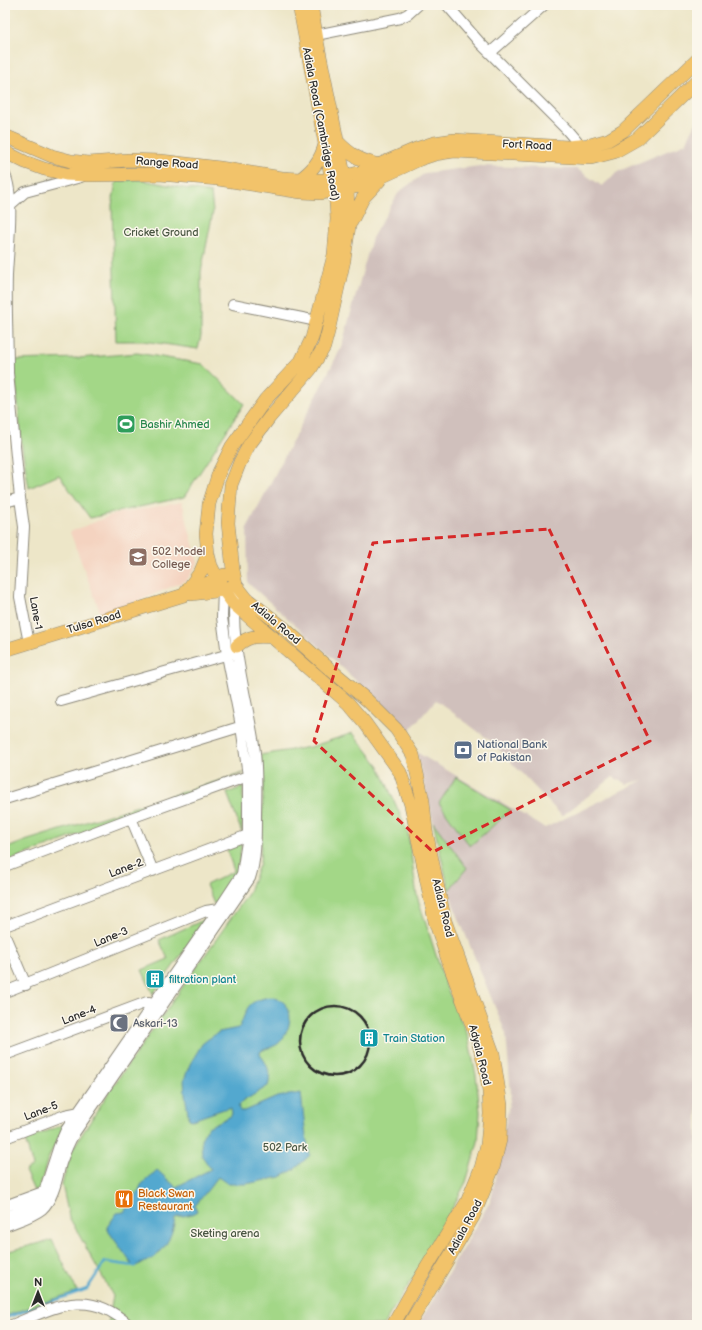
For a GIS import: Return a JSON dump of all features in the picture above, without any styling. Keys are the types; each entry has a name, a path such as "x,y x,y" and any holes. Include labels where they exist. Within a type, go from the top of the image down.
{"main road":[{"name":"Adiala Road (Cambridge Road)","path":"229,540 228,523 231,485 240,462 249,445 269,418 310,370 324,347 344,260 349,226 331,141 299,5"},
{"name":"Adiala Road (Cambridge Road)","path":"311,5 331,141"},
{"name":"Fort Road","path":"383,170 416,149 434,143 454,140 581,147 608,140 623,131 697,60"},
{"name":"Fort Road","path":"340,184 435,154 454,151 591,158 614,152 637,140 697,81"},
{"name":"Range Road","path":"5,136 52,156 71,161 88,163 128,160 160,161 300,186 340,184"},
{"path":"300,186 317,164 331,141 356,158 383,170 363,198 349,226"},
{"path":"5,152 44,170 66,174 89,176 159,174 300,186 310,194 323,200 333,211 337,219"},
{"name":"Adiala Road (Cambridge Road)","path":"220,584 211,566 208,554 206,534 209,504 219,472 232,446 265,400 301,361 312,338 334,255 340,184"},
{"name":"Adiala Road","path":"229,540 236,585 247,599 284,628 367,700 396,729 413,755 423,801 426,831 434,873 446,921 493,1053 501,1105 500,1140 494,1168 473,1217 409,1325"},
{"path":"184,595 201,571 208,554"},
{"name":"Tulsa Road","path":"220,584 233,570"},
{"name":"Adiala Road","path":"220,584 234,602 348,703 365,723 400,772 411,804 418,841"},
{"name":"Tulsa Road","path":"5,650 220,584 236,585"},
{"path":"237,649 247,638 258,636 273,637"},
{"name":"Adyala Road","path":"393,1325 467,1202 481,1168 487,1145 490,1114 486,1070 478,1041 435,921 418,841"}],"street":[{"path":"316,35 400,18 408,14 418,5"},
{"path":"447,5 490,54 566,129 591,158"},
{"path":"490,54 544,5"},
{"name":"Lane-1","path":"5,175 8,181 10,205 6,275 7,373 24,527 20,597 30,642"},
{"path":"10,205 25,192 89,176"},
{"path":"234,304 317,321"},
{"path":"5,502 20,498"},
{"path":"5,1226 27,1218 43,1208 48,1201 49,1190 83,1112 223,911 250,878 252,871 252,775 254,746 245,725 227,655 222,617 220,584"},
{"path":"236,585 234,602 237,649 245,725"},
{"path":"62,702 227,655 237,649"},
{"path":"5,799 245,725"},
{"path":"5,866 131,818 252,775"},
{"path":"131,818 153,871"},
{"name":"Lane-2","path":"5,926 252,835"},
{"name":"Lane-3","path":"5,992 26,985 206,911 223,911"},
{"path":"5,936 26,985"},
{"name":"Lane-4","path":"5,1056 146,1002 157,1005"},
{"name":"Lane-5","path":"5,1138 65,1115 83,1112"},
{"path":"5,1206 49,1190"},
{"path":"5,1217 31,1207 49,1190"},
{"path":"12,1325 55,1307 72,1303 88,1303 104,1307 118,1315 129,1325"}],"highlighted area":[{"path":"549,529 650,741 433,852 314,741 373,543"}],"shaded area":[{"path":"697,121 697,1325 418,1325 491,1200 511,1094 506,1034 453,904 416,752 545,828 643,780 627,784 613,777 562,816 492,742 436,700 409,731 330,656 248,583 247,528 341,348 372,238 399,192 425,173 480,166 577,169 602,186 619,171 686,143"},
{"name":"502 Model College","path":"182,502 198,563 187,580 102,617 70,532 115,514"}],"green space":[{"name":"Cricket Ground","path":"136,179 211,193 213,212 201,272 201,336 198,349 143,341 116,341 112,205 116,182"},
{"name":"Bashir Ahmed","path":"137,353 203,364 244,404 184,497 90,518 59,475 29,488 22,448 14,360 79,358"},
{"name":"502 Park","path":"353,733 379,766 408,833 417,896 446,986 468,1036 476,1075 480,1112 478,1142 466,1182 429,1253 383,1325 108,1325 113,1296 69,1217 62,1184 72,1150 111,1089 248,894 260,863 264,774 260,755 310,747"},
{"path":"244,773 5,862 5,849 25,841"},
{"path":"456,777 511,810 470,846 439,803"},
{"path":"243,787 242,833 227,793"},
{"path":"433,822 467,868 449,890"},
{"path":"242,843 237,873 218,902 214,904 206,885 234,871 227,850"},
{"path":"208,918 153,994 142,970 168,959 159,940"},
{"path":"65,1124 47,1161 40,1187 37,1191 34,1191 25,1171 33,1166 25,1140"},
{"path":"52,1240 77,1291 5,1316 5,1252"}],"water":[{"path":"269,997 278,999 284,1003 288,1008 290,1022 284,1037 279,1043 260,1052 268,1070 268,1086 242,1102 239,1105 239,1108 240,1111 245,1111 277,1097 301,1093 306,1137 310,1155 295,1169 281,1177 246,1184 228,1184 218,1177 195,1206 197,1211 192,1214 175,1218 173,1229 163,1249 153,1259 134,1267 107,1227 117,1213 124,1212 138,1193 141,1185 157,1170 176,1187 211,1169 202,1156 201,1139 208,1127 231,1116 231,1108 192,1120 189,1119 184,1080 190,1064 202,1044 219,1032 238,1028 252,1003"}],"waterway":[{"path":"5,1318 87,1289 105,1262 135,1266"}],"railway":[{"path":"328,1006 342,1006 355,1012 364,1021 368,1027 370,1041 368,1055 360,1066 349,1074 342,1076 328,1076 321,1074 310,1066 302,1055 300,1048 300,1034 302,1027 310,1016 321,1008 328,1006"}],"place":[{"name":"Bashir Ahmed","path":"126,424"},
{"name":"502 Model College","path":"138,557"},
{"name":"National Bank of Pakistan","path":"463,750"},
{"name":"filtration plant","path":"155,979"},
{"name":"Askari-13","path":"119,1023"},
{"name":"Train Station","path":"369,1038"},
{"name":"Black Swan Restaurant","path":"124,1199"}],"park label":[{"name":"Sketing arena","path":"225,1233"}]}
